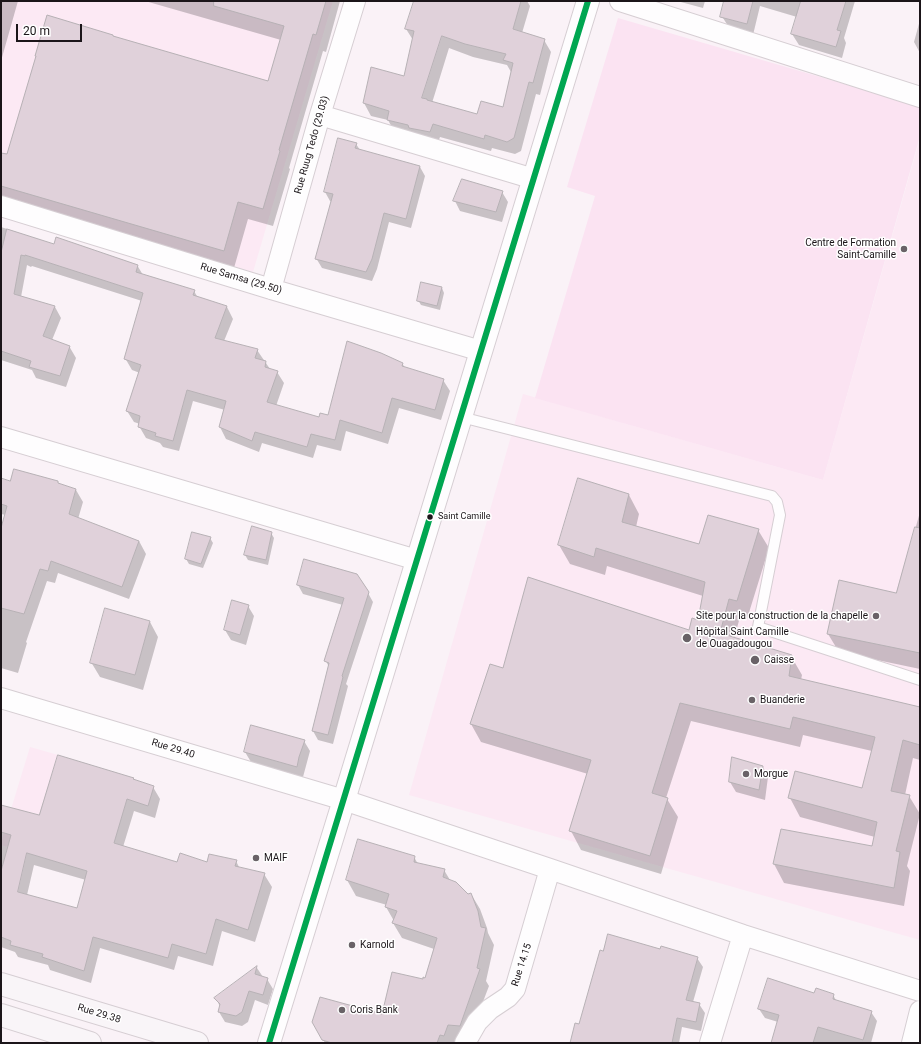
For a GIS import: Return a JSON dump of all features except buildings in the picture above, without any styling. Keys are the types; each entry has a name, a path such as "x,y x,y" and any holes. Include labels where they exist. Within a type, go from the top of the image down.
{"main road":[{"name":"Rue 29.38","path":"1,984 197,1043"},
{"path":"1,1015 90,1043"}],"street":[{"name":"Rue Ruug Tedo (29.03)","path":"271,289 320,115 355,1"},
{"path":"269,1043 588,1"},
{"path":"620,1 920,97"},
{"path":"320,115 534,179"},
{"name":"Rue Samsa (29.50)","path":"1,206 271,289 481,351"},
{"path":"1,437 417,560"},
{"name":"Rue 29.40","path":"1,698 344,800 743,935 920,991"},
{"name":"Rue 14.15","path":"464,1043 476,1022 490,1009 508,997 515,989 550,869"},
{"path":"710,1043 743,935"},
{"path":"912,1043 920,1012"}],"lane":[{"path":"461,417 772,496 777,502 780,515 758,627 920,680"}],"shaded area":[{"path":"1,1 333,1 253,272 1,198"},
{"path":"618,18 920,106 920,136 823,480 535,398 595,196 567,187"},
{"name":"Hôpital Saint Camille de Ouagadougou","path":"920,138 920,940 409,795 523,394 823,480"},
{"path":"30,747 58,755 28,853 1,845 1,842"}],"transit line":[{"path":"269,1043 588,1"}],"place":[{"name":"Centre de Formation Saint-Camille","path":"904,249"},
{"name":"Saint Camille","path":"430,517"},
{"name":"Site pour la construction de la chapelle","path":"876,616"},
{"name":"Hôpital Saint Camille de Ouagadougou","path":"687,638"},
{"name":"Caisse","path":"755,660"},
{"name":"Buanderie","path":"752,700"},
{"name":"Morgue","path":"746,774"},
{"name":"MAIF","path":"256,858"},
{"name":"Karnold","path":"352,945"},
{"name":"Coris Bank","path":"342,1010"}]}
